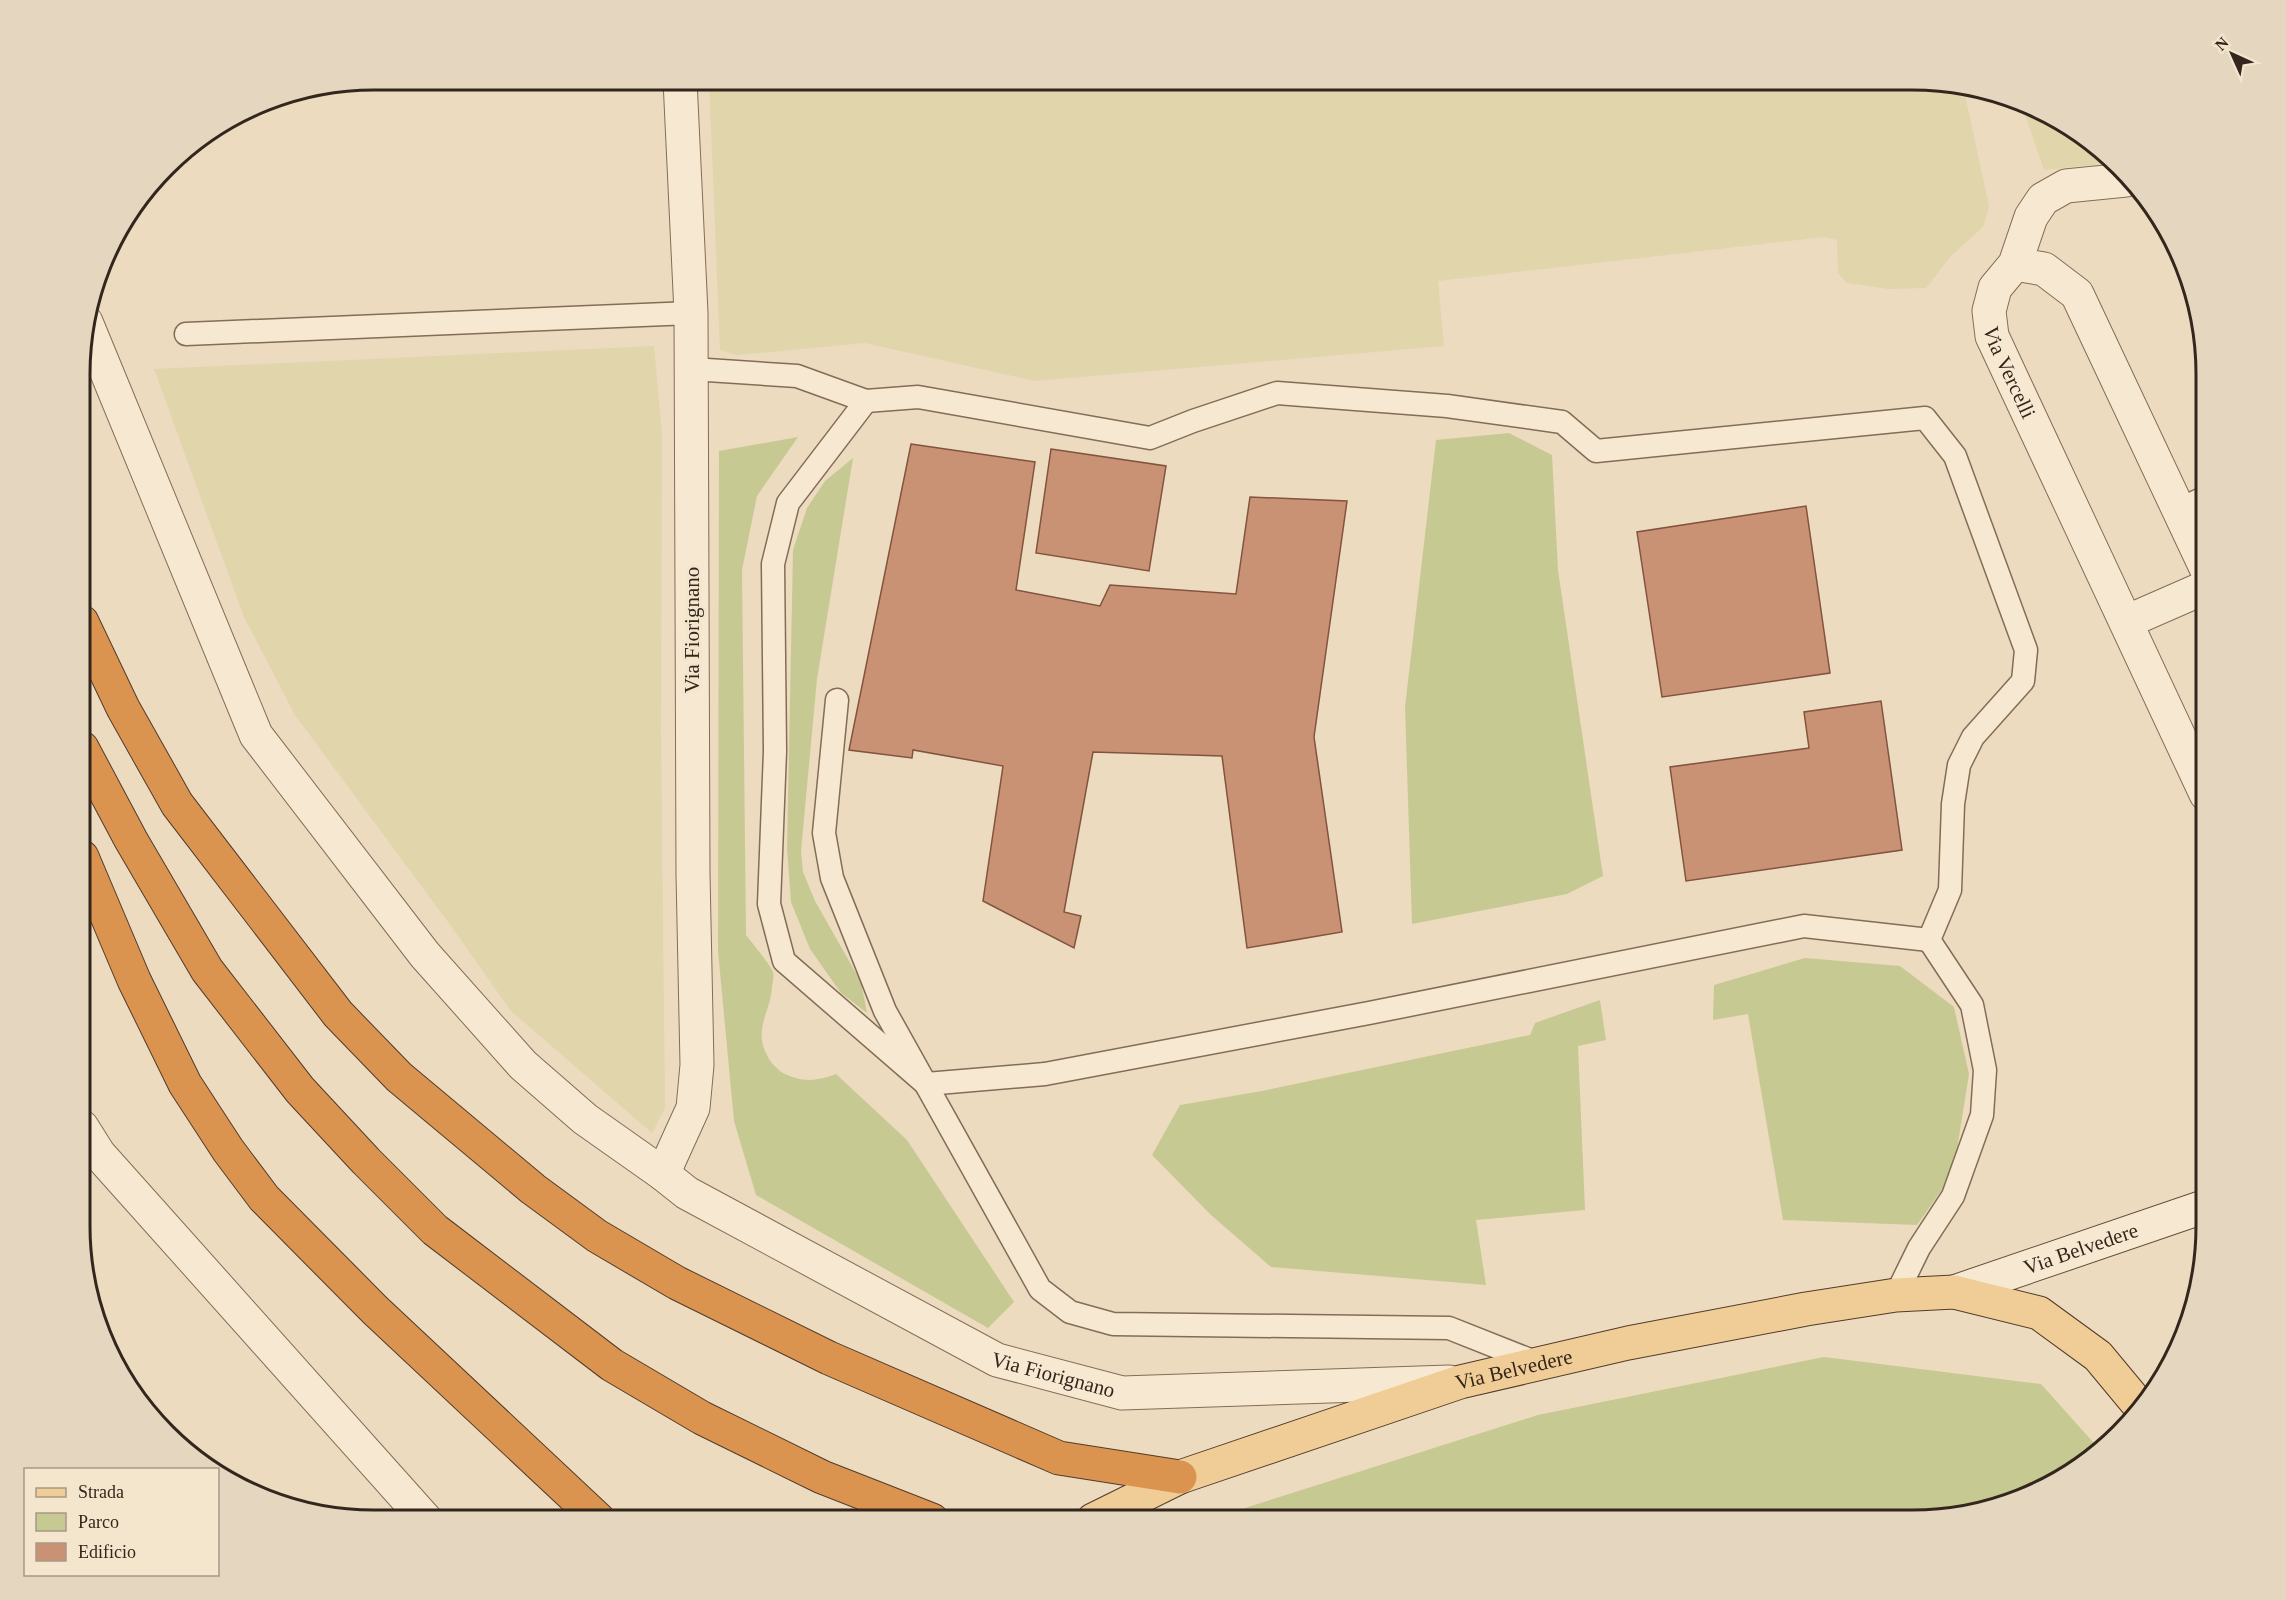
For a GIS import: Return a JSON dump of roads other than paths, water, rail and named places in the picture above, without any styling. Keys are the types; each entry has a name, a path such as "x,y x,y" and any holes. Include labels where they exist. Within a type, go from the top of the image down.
{"highway":[{"path":"90,639 123,708 177,804 338,1014 399,1077 533,1189 597,1236 677,1283 829,1358 1059,1458 1180,1478"},
{"path":"90,763 131,840 207,970 300,1090 427,1222 528,1303 612,1365 702,1418 822,1477 906,1510"},
{"path":"90,876 134,980 185,1084 228,1150 264,1198 375,1310 588,1510"}],"main road":[{"name":"Via Belvedere","path":"1114,1510 1180,1478 1460,1382 1628,1343 1794,1311 1896,1295 1954,1292 2039,1314 2098,1356 2135,1401"}],"street":[{"name":"Via Fiorignano","path":"680,90 692,369 693,874 697,1065 693,1107 675,1184 997,1360 1122,1393 1460,1382"},
{"path":"2120,181 2066,186 2043,199 2031,217 2015,264 2044,269 2077,294 2192,503 2196,521"},
{"name":"Via Vercelli","path":"2015,264 1995,288 1989,311 1992,336 2196,772"},
{"path":"92,337 256,735 425,955 524,1065 585,1119 675,1184"},
{"path":"2126,622 2196,591"},
{"path":"90,1140 99,1154 417,1510"},
{"name":"Via Belvedere","path":"1954,1292 2196,1209"}],"lane":[{"path":"186,334 691,313"},
{"path":"692,369 796,376 866,401 918,397 1150,438 1276,393 1447,406 1562,422 1596,451 1924,418 1955,456 2026,650 2023,681 1972,738 1959,765 1953,804 1950,890 1929,940"},
{"path":"866,401 788,503 773,564 775,751 769,904 784,961 926,1084 1045,1074 1369,1013 1804,926 1929,940"},
{"path":"837,700 824,833 832,878 885,1011 1040,1289 1070,1312 1113,1324 1449,1328 1540,1364"},
{"path":"1896,1295 1919,1248 1953,1196 1982,1115 1985,1070 1972,1005 1929,940"}]}
